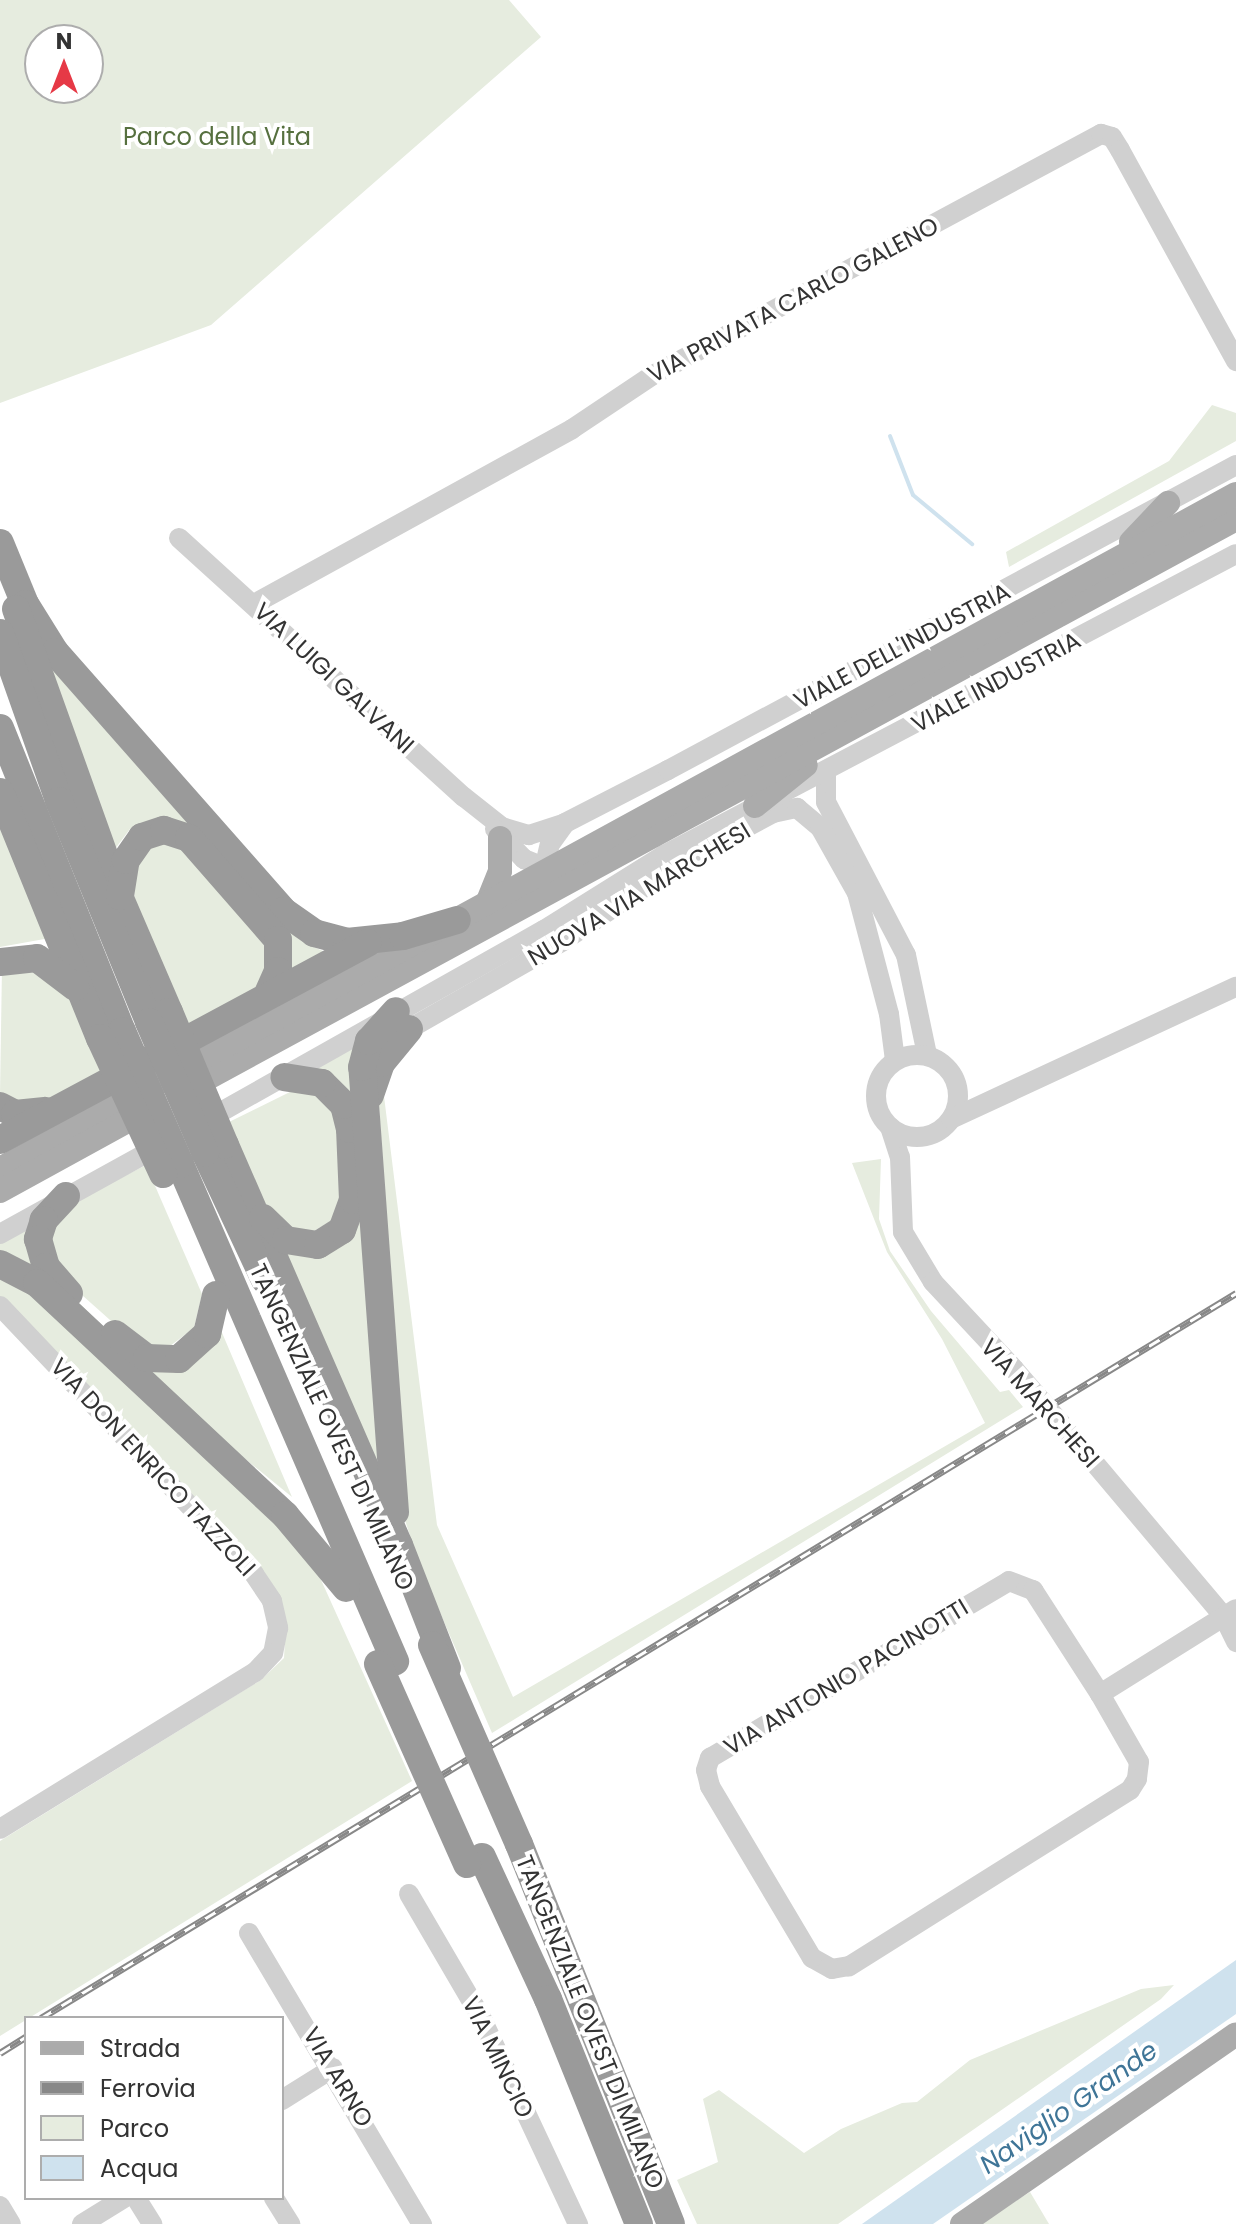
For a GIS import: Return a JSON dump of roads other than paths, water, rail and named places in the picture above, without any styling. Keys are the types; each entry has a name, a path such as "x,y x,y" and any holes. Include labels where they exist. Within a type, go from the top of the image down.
{"highway":[{"path":"0,543 25,604 55,652 266,896 314,933 367,943"},
{"path":"0,560 159,1017"},
{"name":"TANGENZIALE OVEST DI MILANO","path":"0,633 59,801 159,1017 193,1159 386,1663 506,1941 548,1999 639,2224"},
{"path":"0,728 105,1030"},
{"path":"0,792 105,1030"},
{"path":"119,896 126,860 142,837 164,830 189,838 278,940 280,960 268,993"},
{"path":"0,1140 50,1110 367,943 457,920"},
{"path":"0,962 24,956 54,966 77,990 193,1159 251,1202 274,1232 296,1244 323,1243 338,1234 349,1216 354,1181 344,1105 322,1083 284,1077"},
{"path":"399,1545 363,1055 402,1020"},
{"path":"0,1106 15,1114 50,1110"},
{"path":"193,1159 216,1295 346,1588 386,1663"},
{"name":"TANGENZIALE OVEST DI MILANO","path":"193,1159 435,1643 670,2222"},
{"path":"66,1196 42,1224 38,1239 43,1262 76,1300 143,1356 169,1361 193,1350 209,1328 216,1295"},
{"path":"251,1202 399,1545 435,1643"},
{"path":"0,1264 37,1283 274,1505 346,1588"}],"main road":[{"path":"0,1169 457,920 544,869 1236,494"},
{"path":"1116,559 1168,503"},
{"path":"0,1191 1236,519"},
{"path":"755,806 848,730"},
{"path":"488,901 500,871 495,828"},
{"path":"962,2224 1236,2034"}],"street":[{"name":"VIA PRIVATA CARLO GALENO","path":"254,604 572,429 624,391 1101,134 1112,137 1120,150 1236,361"},
{"name":"VIALE DELL'INDUSTRIA","path":"565,823 1236,465"},
{"name":"VIA LUIGI GALVANI","path":"179,538 495,828 544,869"},
{"name":"VIALE INDUSTRIA","path":"402,1020 755,806 826,774 1236,554"},
{"path":"826,774 826,802 906,955 927,1055"},
{"path":"783,793 808,801 857,893 872,937 895,1060"},
{"name":"NUOVA VIA MARCHESI","path":"402,1020 563,941 672,868 773,813 797,808 820,827"},
{"name":"VIA LUIGI GALVANI","path":"495,828 520,835 565,823"},
{"path":"565,823 550,844 544,869 582,874"},
{"path":"901,1172 927,1136 951,1119 1236,987"},
{"path":"0,1234 284,1077 402,1020"},
{"path":"927,1136 890,1127 878,1112 875,1093 881,1074 895,1060 927,1055 947,1067 958,1089 979,1099 997,1098"},
{"path":"951,1119 958,1089"},
{"name":"VIA MARCHESI","path":"890,1127 901,1172 899,1212 915,1254 955,1309 1014,1369 1232,1617 1236,1642"},
{"name":"VIA DON ENRICO TAZZOLI","path":"0,1306 254,1574 272,1601 278,1628 273,1653 255,1672 0,1829"},
{"name":"VIA ANTONIO PACINOTTI","path":"1009,1581 1033,1590 1100,1694 1139,1762 1130,1790 849,1966 832,1969 812,1958 706,1770 710,1758 1009,1581"},
{"path":"1100,1694 1232,1617"},
{"name":"VIA MINCIO","path":"409,1894 481,2017 578,2224"},
{"name":"VIA ARNO","path":"249,1933 333,2068 422,2224"},
{"path":"284,2099 333,2068"},
{"path":"82,2224 121,2200"},
{"path":"137,2200 152,2224"},
{"path":"275,2200 290,2224"},
{"path":"0,2206 11,2224"}],"water":[{"name":"Naviglio Grande","path":"1236,1960 1236,2014 933,2224 862,2224"}],"waterway":[{"path":"890,436 913,495 972,544"}],"railway":[{"path":"44,2016 1236,1293"},
{"path":"0,2053 24,2038"}],"park label":[{"name":"Parco della Vita","path":"217,137"}]}
